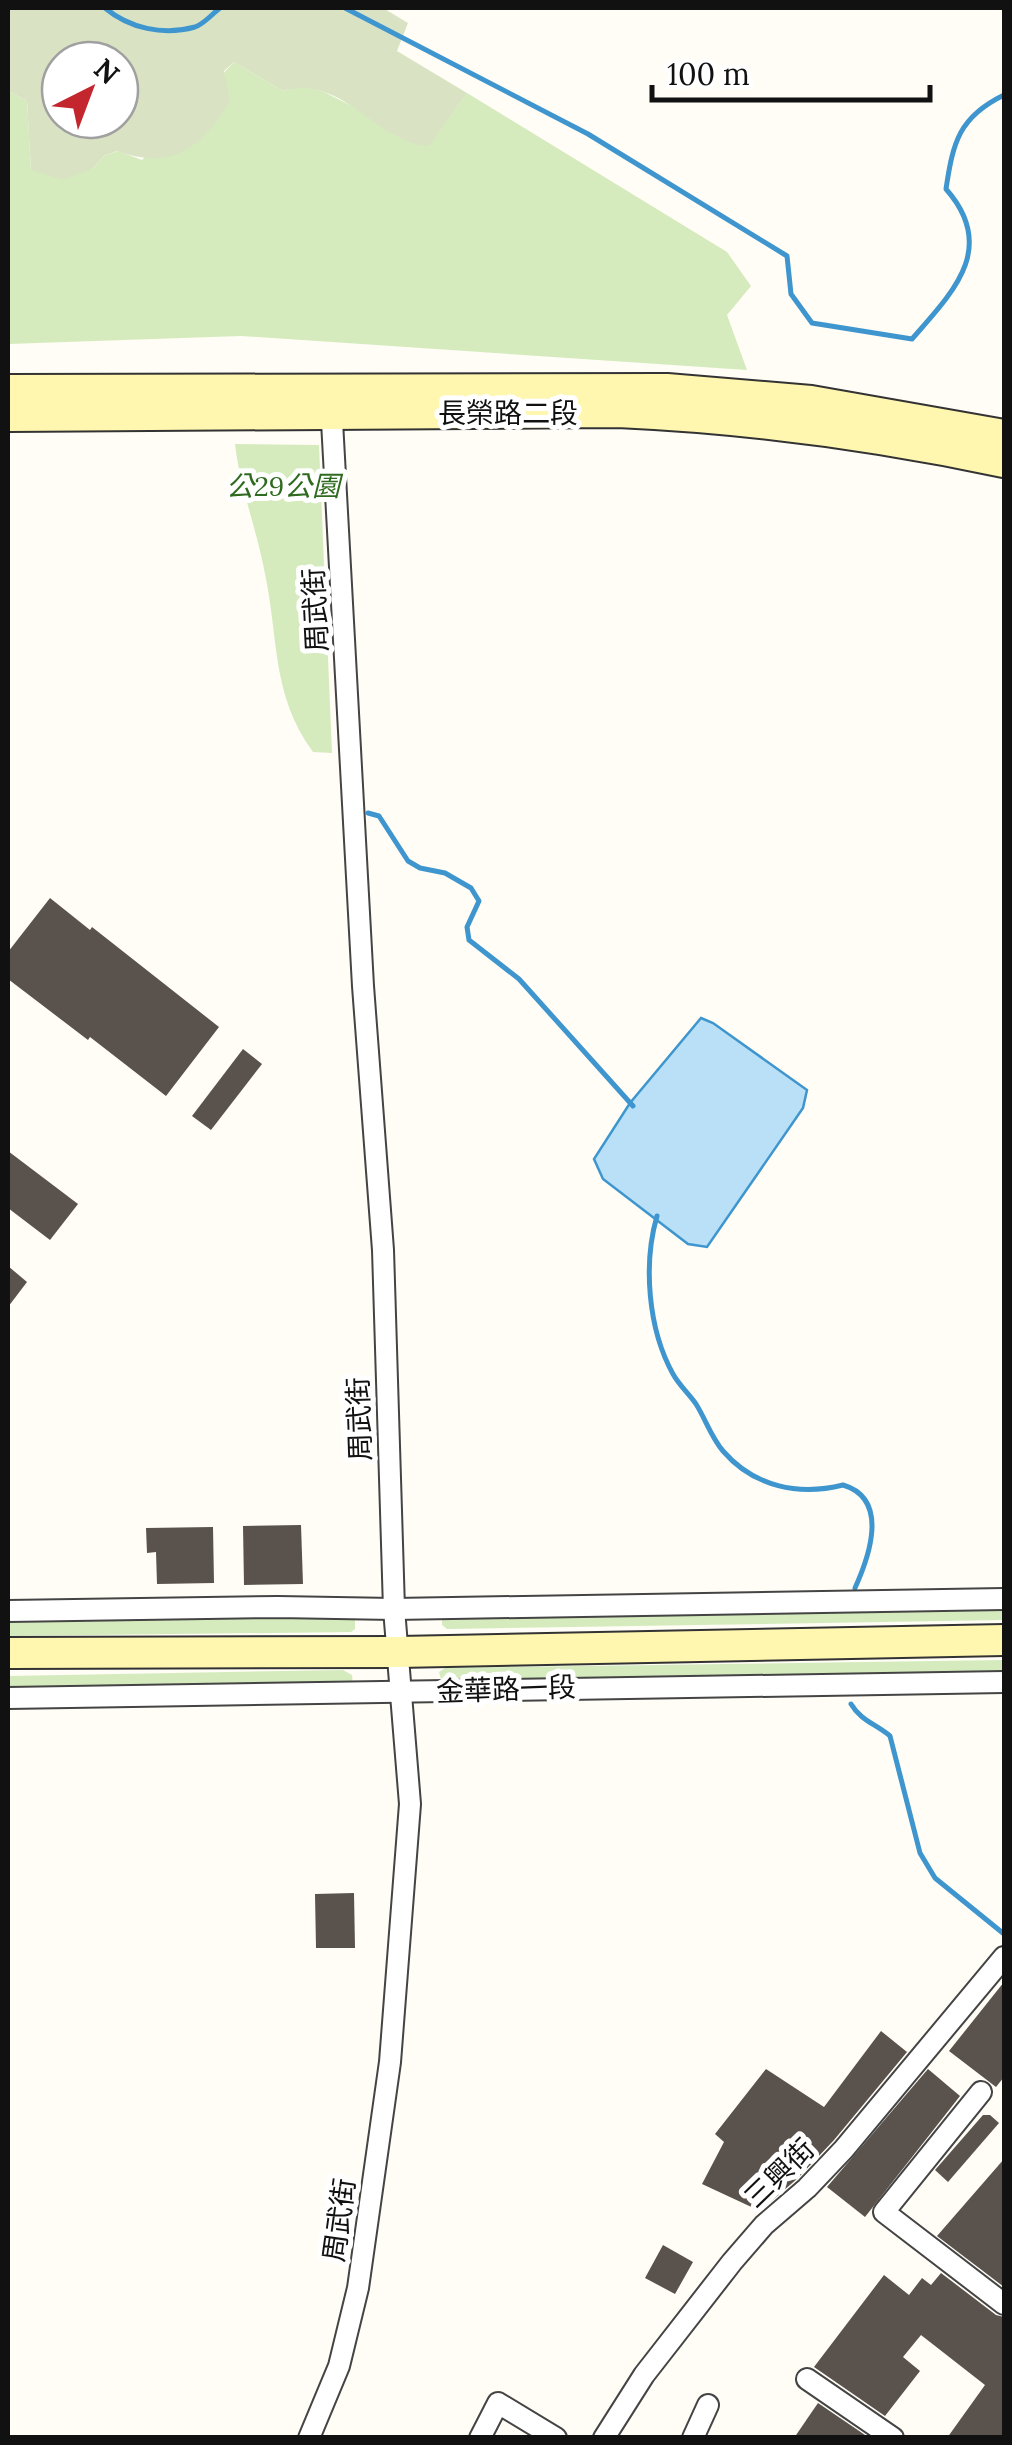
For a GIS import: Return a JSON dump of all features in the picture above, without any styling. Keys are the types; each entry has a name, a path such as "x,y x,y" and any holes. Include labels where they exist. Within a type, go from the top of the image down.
{"main road":[{"name":"長榮路二段","path":"8,416 620,387 810,401 1004,435"},
{"name":"長榮路二段","path":"8,390 714,416 842,431 1004,462"},
{"name":"金華路一段","path":"8,1653 399,1652 536,1646 1004,1640"}],"street":[{"name":"周武街","path":"309,2438 339,2366 358,2288 390,2062 410,1804 394,1609 383,1250 363,986 331,400"},
{"path":"8,1611 1004,1599"},
{"name":"金華路一段","path":"8,1698 1004,1682"},
{"name":"三興街","path":"604,2438 644,2375 732,2262 764,2225 844,2149 1004,1957"},
{"path":"981,2092 884,2212 1004,2304"},
{"path":"806,2379 893,2438"},
{"path":"480,2438 498,2403 556,2438"},
{"path":"693,2438 708,2405"}],"green space":[{"path":"8,8 383,8 408,23 397,51 467,93 429,146 393,134 323,92 304,88 283,91 234,62 224,71 230,101 196,143 170,156 154,158 117,151 104,156 92,169 62,180 31,170 27,101 8,91"},
{"path":"234,62 283,91 302,85 324,92 429,145 467,93 727,252 751,286 727,315 747,370 241,336 8,344 8,91 27,101 31,170 92,169 104,156 118,151 142,160"},
{"name":"公29公園","path":"235,444 319,445 332,753 313,752 299,730 283,688 262,558"},
{"path":"1004,1605 1004,1620 447,1629 442,1625 442,1616"},
{"path":"349,1615 355,1619 351,1632 8,1636 8,1619"},
{"path":"1004,1660 1004,1674 442,1683 439,1672 445,1668"},
{"path":"343,1670 352,1675 353,1685 8,1694 8,1676"}],"water":[{"path":"701,1018 807,1090 803,1108 707,1247 688,1244 603,1179 594,1159 630,1103"}],"building":[{"path":"50,898 219,1027 166,1096 8,979 8,952"},
{"path":"243,1049 262,1064 211,1130 192,1116"},
{"path":"8,1151 78,1204 50,1240 8,1208"},
{"path":"8,1266 27,1282 8,1307"},
{"path":"301,1525 303,1584 244,1585 243,1526"},
{"path":"213,1527 214,1583 157,1584 156,1552 147,1553 146,1528"},
{"path":"354,1893 355,1948 316,1948 315,1894"},
{"path":"1004,1982 1004,2077 996,2087 949,2051"},
{"path":"881,2031 907,2052 834,2140 760,2211 702,2184 724,2142 715,2134 766,2069 824,2107"},
{"path":"928,2069 960,2096 865,2217 827,2187"},
{"path":"983,2115 990,2115 999,2123 948,2182 935,2170"},
{"path":"1004,2159 1004,2287 937,2236"},
{"path":"663,2245 693,2262 675,2294 645,2278"},
{"path":"941,2273 1004,2317 1004,2438 947,2438 985,2385 921,2335 903,2357 920,2371 885,2416 814,2367 884,2275 909,2295 922,2278 931,2285"},
{"path":"818,2403 868,2437 794,2438"}],"waterway":[{"path":"105,8 136,25 171,31 198,26 220,8"},
{"path":"345,8 588,134 787,256 791,294 812,323 912,339 954,286 969,250 961,210 946,189 956,144 977,112 1004,95"},
{"path":"368,813 379,816 408,861 445,873 471,888 479,901 467,927 469,940 519,979 633,1106"},
{"path":"657,1216 650,1255 650,1296 658,1337 673,1374 696,1404 719,1446 749,1473 794,1489 843,1485 858,1492 867,1503 872,1530 855,1588"},
{"path":"851,1704 890,1736 920,1853 935,1878 1004,1934"}]}
